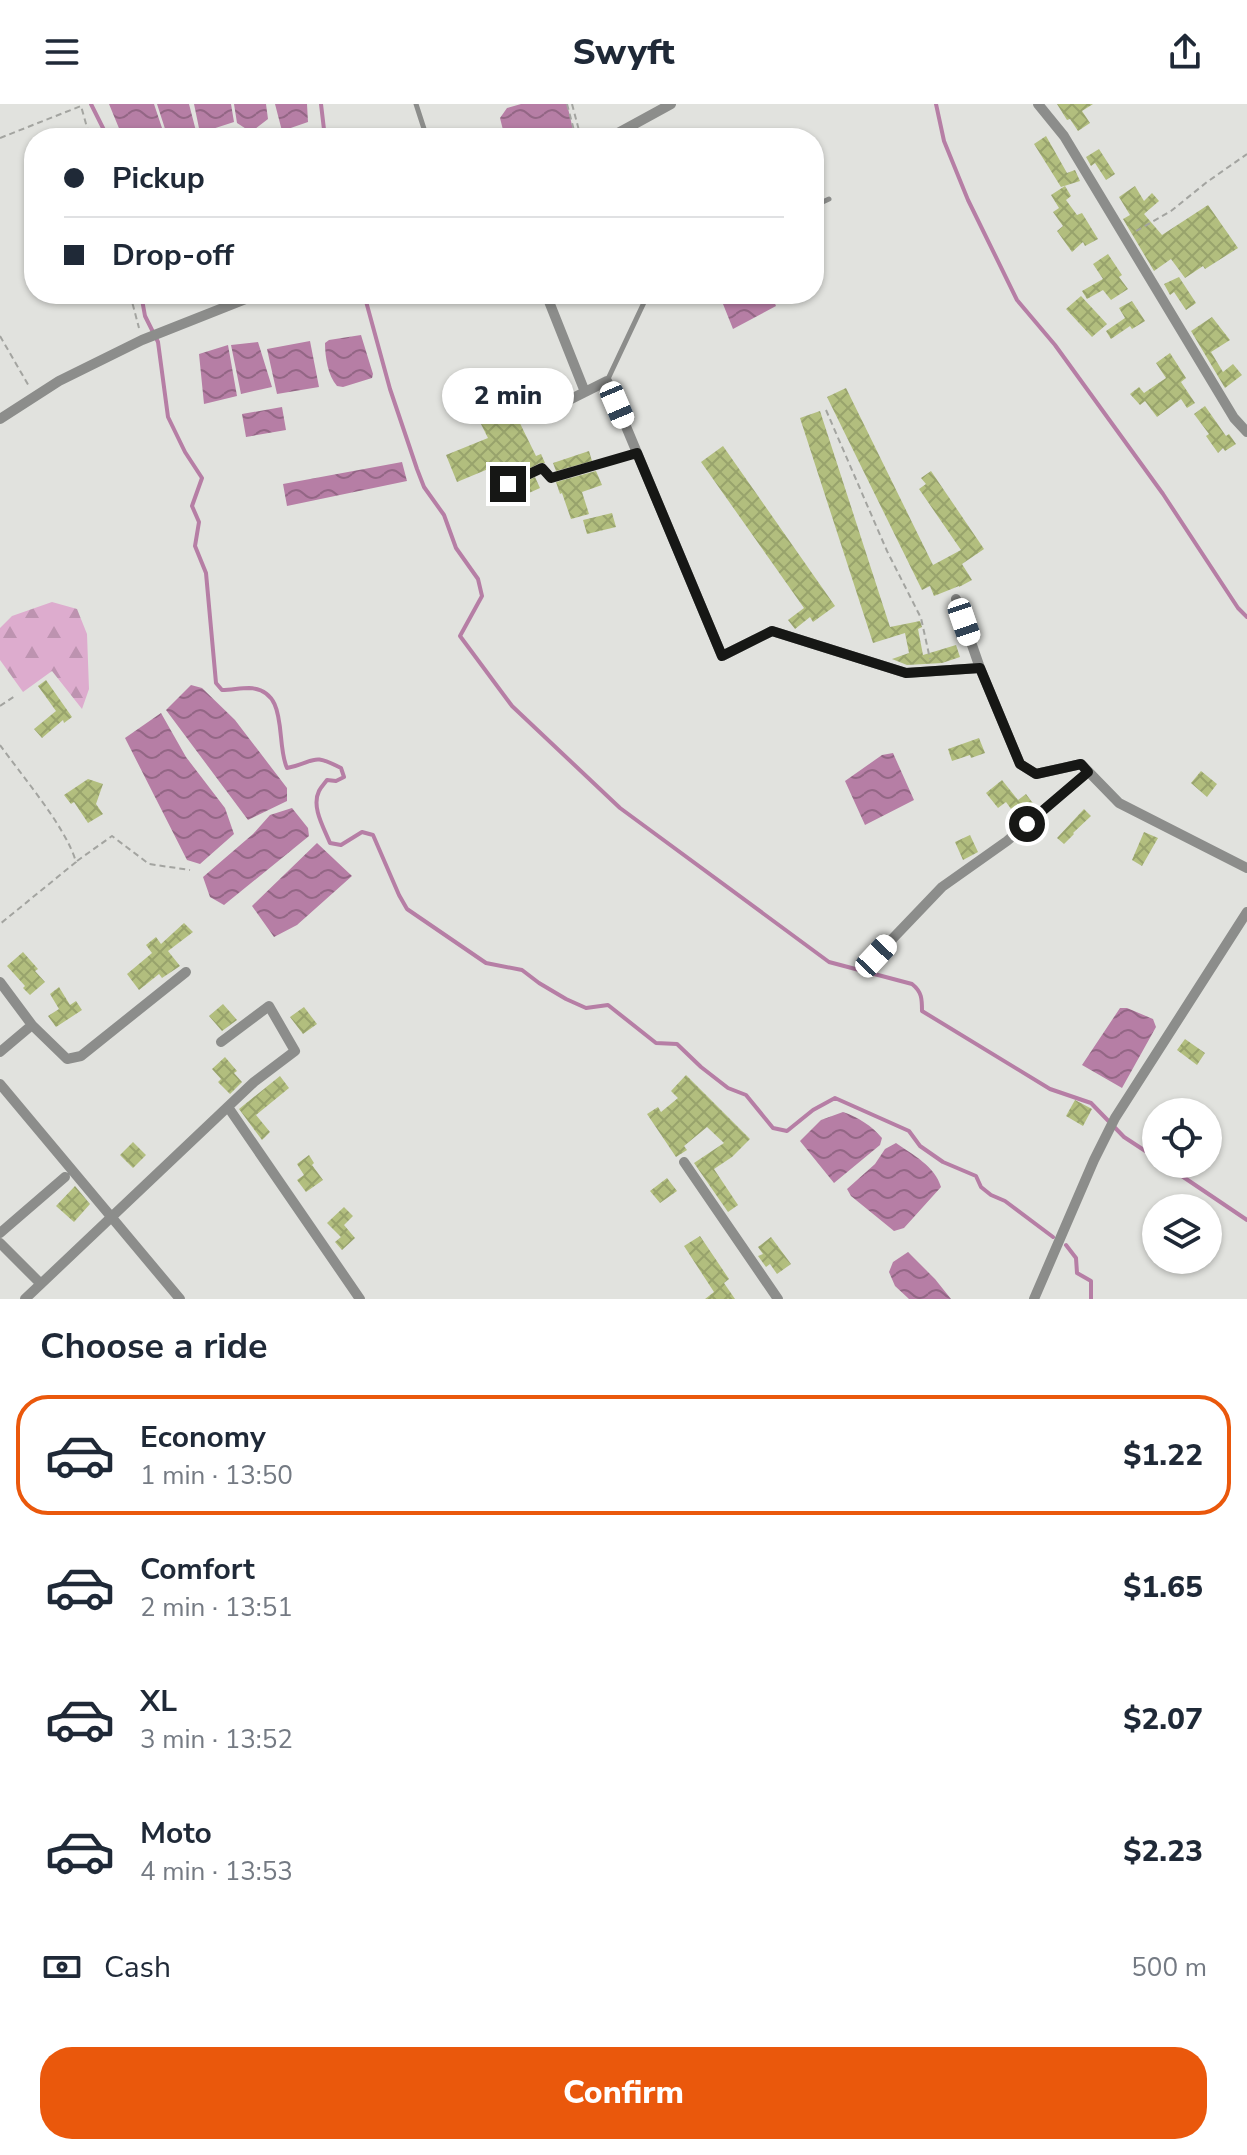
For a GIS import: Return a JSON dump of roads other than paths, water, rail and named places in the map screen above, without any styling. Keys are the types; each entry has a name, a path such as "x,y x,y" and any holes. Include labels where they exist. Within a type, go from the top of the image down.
{"street":[{"path":"1038,104 1064,136 1234,418 1247,432"},
{"path":"626,128 666,105"},
{"path":"0,419 59,381 152,336 233,304"},
{"path":"550,304 585,392"},
{"path":"561,404 607,381 722,656 772,631 906,673 980,668"},
{"path":"956,599 980,668 1020,764 1036,774 1081,764 1119,803 1247,868"},
{"path":"876,956 942,887 1007,841 1088,772"},
{"path":"1034,1299 1115,1118 1247,912"},
{"path":"0,982 32,1025 67,1059 81,1056 186,972"},
{"path":"25,1299 254,1082 295,1051 269,1006 221,1042"},
{"path":"0,1052 32,1025"},
{"path":"0,1084 180,1299"},
{"path":"228,1107 360,1299"},
{"path":"684,1162 778,1299"},
{"path":"0,1233 65,1177"},
{"path":"0,1243 41,1284"}],"lane":[{"path":"416,104 424,128"},
{"path":"824,201 829,199"},
{"path":"607,381 643,304"},
{"path":"508,484 542,468 551,478 637,453"}],"water":[{"path":"109,104 154,104 162,128 119,128"},
{"path":"157,104 189,104 195,128 165,128"},
{"path":"194,104 231,104 234,122 215,128 199,128"},
{"path":"234,104 266,104 268,119 256,128 245,128 237,123"},
{"path":"275,104 307,104 308,122 281,128"},
{"path":"521,104 567,104 573,128 502,128 500,118 507,108"},
{"path":"723,304 775,304 776,306 733,329"},
{"path":"361,335 372,378 337,386 331,377 325,343"},
{"path":"310,341 319,387 277,394 267,349"},
{"path":"258,342 272,387 241,394 231,345"},
{"path":"228,345 237,396 204,404 199,354"},
{"path":"282,407 286,430 246,437 242,414"},
{"path":"402,462 407,481 287,506 283,484"},
{"path":"191,685 202,688 235,720 287,788 287,801 248,820 166,710"},
{"path":"161,713 186,757 225,808 234,834 200,864 187,860 125,738"},
{"path":"893,753 914,800 865,825 845,781 882,755"},
{"path":"292,808 308,828 309,836 224,905 210,897 203,877 270,815"},
{"path":"317,843 352,876 297,925 274,937 252,906"},
{"path":"1120,1008 1153,1019 1156,1027 1122,1088 1082,1065"},
{"path":"843,1112 864,1122 882,1138 880,1145 834,1183 800,1141 821,1120"},
{"path":"896,1143 929,1167 941,1187 904,1228 894,1231 851,1196 847,1189 875,1164 885,1149"},
{"path":"908,1252 951,1299 909,1299 895,1286 889,1272 893,1262"}],"waterway":[{"path":"91,104 103,128"},
{"path":"321,104 324,128"},
{"path":"936,104 944,141 968,200 1017,300 1055,345 1247,617"},
{"path":"143,304 145,316 158,342 168,417 202,478 192,506 199,522 195,546 206,573 216,683 222,690 249,688 262,691 271,698 279,719 287,768 318,759 341,768 344,777 336,781 327,780 317,797 319,817 330,843 341,845 362,832 373,835 407,909 486,963 522,970 539,983 586,1008 608,1005 656,1043 677,1044 728,1088 746,1095 773,1128 787,1131 813,1110 835,1098 909,1131 920,1146 943,1162 976,1176 981,1187 991,1195 1005,1201 1053,1237"},
{"path":"367,304 390,389 424,487 444,515 456,548 478,579 482,596 460,636 512,706 620,808 829,962 912,984 921,996 922,1011 1050,1089 1091,1103 1124,1137 1142,1149"},
{"path":"1185,1178 1247,1220"},
{"path":"1066,1245 1076,1258 1077,1273 1091,1281 1091,1299"}]}
